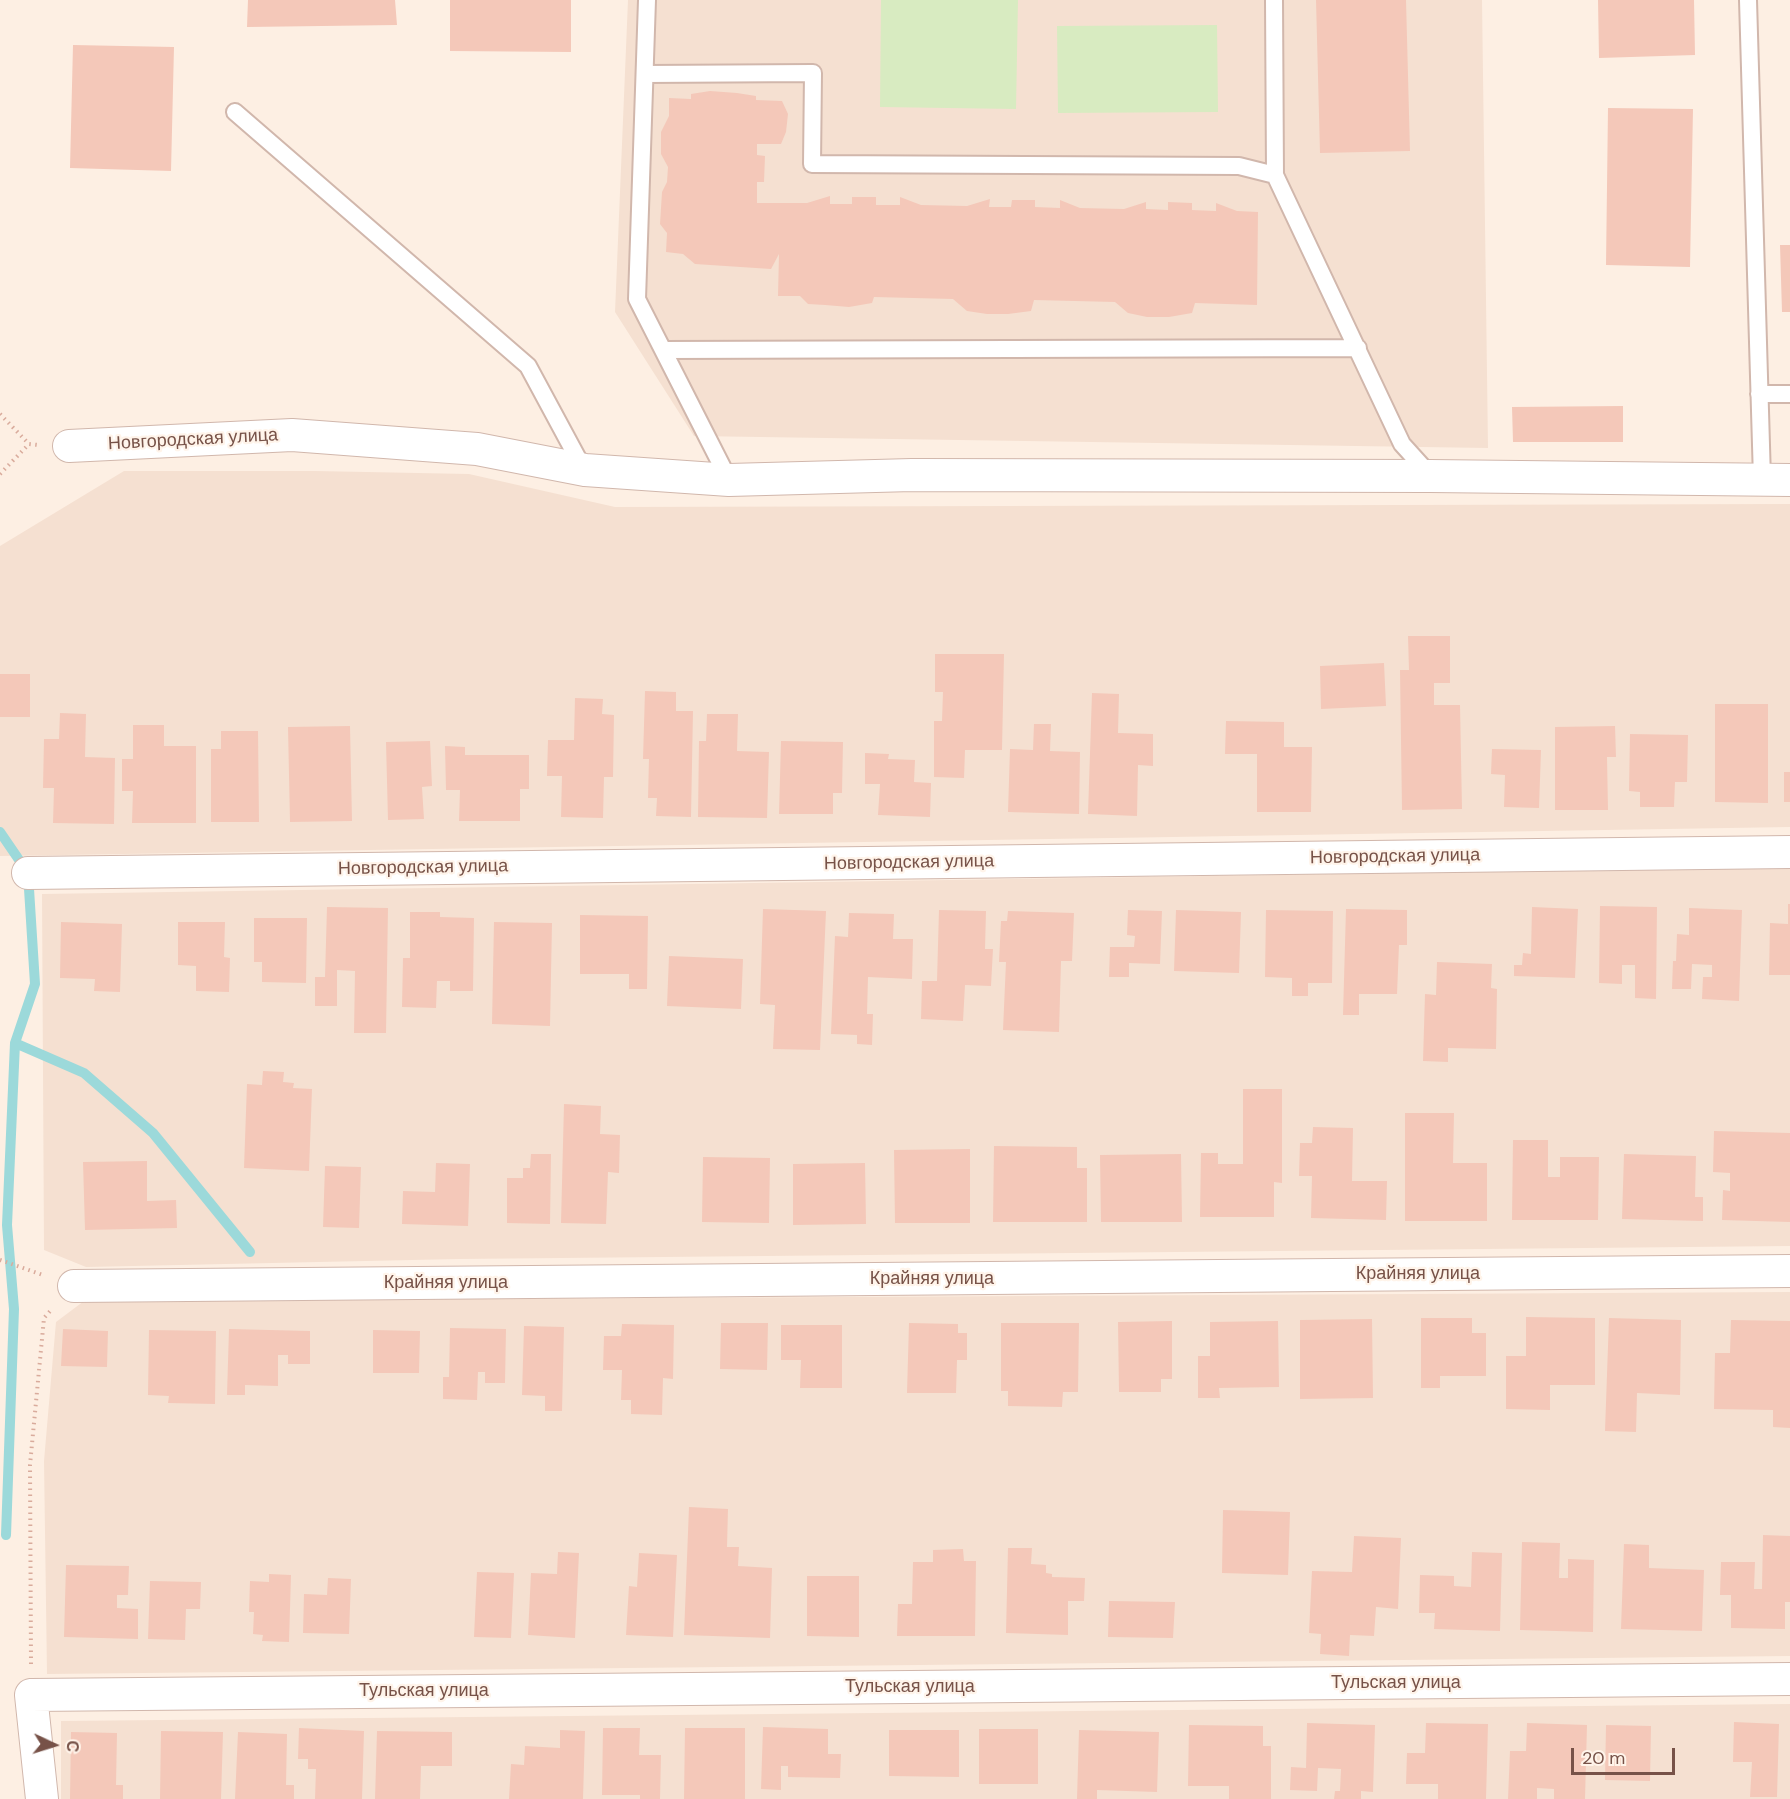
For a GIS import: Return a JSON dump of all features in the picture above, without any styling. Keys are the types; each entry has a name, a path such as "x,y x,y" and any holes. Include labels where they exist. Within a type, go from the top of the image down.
{"street":[{"name":"Новгородская улица","path":"69,446 292,435 477,449 585,470 729,480 912,475 1430,476 1776,480"},
{"name":"Новгородская улица","path":"28,873 1790,852"},
{"name":"Крайняя улица","path":"74,1286 1790,1271"},
{"name":"Тульская улица","path":"31,1695 1790,1679"},
{"path":"31,1695 42,1799"}],"lane":[{"path":"647,0 637,299 729,480"},
{"path":"1274,0 1275,175 1402,444 1430,476"},
{"path":"1748,0 1759,394 1776,480"},
{"path":"645,74 813,74 812,164 1239,166 1275,175"},
{"path":"234,112 528,366 585,470"},
{"path":"663,350 1358,348"},
{"path":"1759,394 1790,394"}],"path":[{"path":"0,414 29,444 69,446"},
{"path":"0,474 29,444"},
{"path":"0,1260 74,1286 44,1318 30,1465 31,1695"}],"shaded area":[{"path":"628,0 1482,0 1488,448 694,436 615,312"},
{"path":"124,471 469,474 615,507 1790,504 1790,827 0,856 0,546"},
{"path":"1790,867 1790,1246 459,1259 86,1267 44,1250 42,894"},
{"path":"1790,1292 1790,1656 47,1674 44,1461 56,1322 84,1301"},
{"path":"1790,1704 1790,1799 61,1799 61,1721"}],"green space":[{"path":"881,0 1018,0 1016,109 880,107"},
{"path":"1217,25 1218,112 1058,113 1057,26"}],"building":[{"path":"248,0 395,0 397,25 247,27"},
{"path":"450,0 571,0 571,52 450,51"},
{"path":"1316,0 1406,0 1410,151 1320,153"},
{"path":"1598,0 1694,0 1695,55 1599,58"},
{"path":"73,45 174,47 171,171 70,168"},
{"path":"710,91 756,96 756,100 782,101 788,114 786,132 781,144 757,144 757,155 765,156 764,182 757,182 757,203 807,203 830,196 830,204 852,204 852,197 876,197 876,205 900,205 900,197 921,205 967,206 990,199 989,207 1011,207 1012,200 1035,200 1035,207 1060,208 1060,200 1080,208 1124,209 1146,202 1146,209 1168,210 1168,202 1192,203 1192,210 1216,211 1216,203 1237,211 1258,212 1257,305 1195,303 1192,313 1169,317 1147,317 1128,313 1115,302 1034,300 1031,311 1008,314 967,311 953,299 874,297 872,303 849,307 808,304 800,296 778,296 779,254 771,269 695,264 683,254 666,252 667,233 660,224 662,192 667,182 668,167 661,154 661,132 669,116 669,98 691,99 691,94"},
{"path":"1608,108 1693,109 1690,267 1606,265"},
{"path":"1780,245 1790,245 1790,312 1782,312"},
{"path":"1623,406 1623,442 1513,442 1512,407"},
{"path":"1408,636 1450,636 1450,683 1434,683 1434,705 1460,705 1462,809 1402,810 1400,670 1409,670"},
{"path":"935,654 1004,654 1002,750 965,750 964,778 934,777 934,721 942,721 943,692 935,692"},
{"path":"1384,663 1386,706 1321,709 1320,666"},
{"path":"0,674 30,674 30,717 0,717"},
{"path":"645,691 676,692 676,711 693,711 691,817 656,816 657,798 648,798 649,759 643,759"},
{"path":"1092,693 1119,694 1118,733 1153,734 1153,766 1138,765 1137,816 1088,814"},
{"path":"575,698 603,699 602,714 614,715 613,777 604,777 603,818 561,817 562,776 547,776 548,740 574,740"},
{"path":"1715,704 1768,704 1768,803 1715,802"},
{"path":"60,713 86,714 85,757 115,758 114,824 53,823 54,788 43,788 44,739 59,739"},
{"path":"707,714 738,714 737,751 769,752 767,818 698,817 699,741 706,741"},
{"path":"1226,721 1284,722 1284,747 1312,747 1311,812 1257,812 1257,754 1225,754"},
{"path":"1034,724 1051,724 1050,751 1080,752 1079,814 1008,812 1010,749 1033,750"},
{"path":"133,725 164,725 164,746 196,746 196,823 132,823 133,791 122,791 122,759 133,759"},
{"path":"350,726 352,821 290,822 288,727"},
{"path":"1615,726 1616,757 1607,757 1608,810 1555,810 1555,727"},
{"path":"221,731 258,731 259,822 211,822 211,749 221,749"},
{"path":"1630,734 1688,735 1687,782 1675,782 1674,807 1640,807 1640,792 1629,791"},
{"path":"430,741 432,786 422,787 424,819 388,820 386,742"},
{"path":"781,741 843,742 842,793 833,793 833,814 779,814"},
{"path":"445,746 465,747 465,755 529,755 529,789 520,789 520,821 459,821 460,790 446,790"},
{"path":"1492,749 1541,750 1539,808 1504,807 1505,775 1491,774"},
{"path":"865,753 889,754 888,759 915,760 914,782 931,783 930,817 878,815 880,784 865,784"},
{"path":"1784,772 1790,772 1790,802 1784,802"},
{"path":"1788,904 1790,904 1790,975 1769,975 1770,923 1788,924"},
{"path":"1600,906 1657,907 1656,999 1635,998 1635,965 1622,965 1622,984 1599,983"},
{"path":"327,907 388,908 386,1033 354,1033 355,971 337,970 337,1006 315,1006 315,977 325,977"},
{"path":"1532,907 1578,909 1575,978 1514,976 1514,965 1522,965 1523,953 1531,954"},
{"path":"1689,908 1742,910 1739,1001 1702,999 1703,977 1712,977 1712,965 1692,964 1691,989 1672,989 1677,934 1689,935"},
{"path":"763,909 826,911 820,1050 773,1049 775,1005 760,1004"},
{"path":"1346,909 1407,910 1407,945 1399,945 1397,994 1359,994 1359,1015 1343,1015"},
{"path":"939,910 986,911 985,949 993,949 991,986 965,985 963,1021 921,1019 922,981 937,981"},
{"path":"1128,910 1162,911 1160,964 1129,963 1129,977 1109,977 1110,947 1134,947 1135,936 1127,935"},
{"path":"1176,910 1241,912 1239,973 1174,971"},
{"path":"1266,910 1333,911 1332,983 1308,983 1308,996 1292,996 1292,978 1265,977"},
{"path":"1008,911 1074,913 1072,961 1061,961 1059,1032 1003,1030 1006,962 999,962 1001,921 1007,921"},
{"path":"410,912 440,912 440,917 474,918 473,991 450,991 450,981 437,981 436,1008 402,1007 403,958 410,958"},
{"path":"849,913 894,914 893,939 913,939 912,979 868,977 867,1014 873,1014 872,1045 857,1044 857,1035 831,1034 835,936 848,937"},
{"path":"580,915 648,916 647,989 629,989 629,974 580,974"},
{"path":"254,918 307,918 306,983 262,982 262,962 254,962"},
{"path":"61,922 122,924 120,992 94,991 95,979 60,978"},
{"path":"178,922 225,922 224,957 230,958 229,992 196,991 196,966 178,965"},
{"path":"494,922 552,923 550,1026 492,1024"},
{"path":"669,956 743,959 741,1009 667,1006"},
{"path":"1437,962 1492,964 1491,988 1497,989 1496,1049 1448,1048 1448,1062 1423,1061 1425,994 1436,995"},
{"path":"263,1071 284,1072 283,1082 294,1083 293,1088 312,1089 309,1171 244,1168 247,1084 262,1085"},
{"path":"1243,1089 1282,1089 1282,1183 1274,1182 1274,1217 1200,1217 1201,1153 1218,1153 1218,1164 1243,1164"},
{"path":"564,1104 601,1106 600,1134 620,1135 619,1173 608,1172 606,1224 561,1223"},
{"path":"1405,1113 1454,1113 1453,1163 1487,1163 1487,1221 1405,1221"},
{"path":"1313,1127 1353,1128 1352,1181 1387,1181 1386,1220 1311,1218 1312,1176 1299,1176 1300,1143 1312,1143"},
{"path":"1714,1131 1790,1133 1790,1222 1722,1220 1723,1190 1730,1191 1730,1173 1713,1172"},
{"path":"1513,1140 1548,1140 1548,1177 1560,1177 1560,1157 1599,1157 1598,1220 1512,1220"},
{"path":"994,1146 1077,1147 1077,1168 1087,1168 1087,1222 993,1222"},
{"path":"970,1149 970,1223 895,1223 894,1150"},
{"path":"531,1154 551,1154 550,1224 507,1223 507,1178 523,1178 523,1168 530,1168"},
{"path":"1181,1154 1182,1222 1101,1222 1100,1155"},
{"path":"1624,1154 1696,1156 1695,1197 1703,1197 1703,1221 1622,1219"},
{"path":"703,1157 770,1158 769,1223 702,1222"},
{"path":"147,1161 147,1201 176,1200 177,1228 85,1230 83,1162"},
{"path":"436,1163 470,1164 468,1226 402,1224 403,1191 435,1192"},
{"path":"865,1163 866,1224 793,1225 793,1164"},
{"path":"325,1166 361,1167 359,1228 323,1227"},
{"path":"1526,1317 1595,1318 1595,1385 1550,1385 1550,1410 1506,1409 1506,1356 1526,1356"},
{"path":"1421,1318 1472,1318 1472,1333 1486,1333 1486,1376 1440,1376 1440,1388 1421,1388"},
{"path":"1609,1318 1681,1320 1680,1395 1637,1393 1636,1432 1605,1431"},
{"path":"1372,1319 1373,1398 1300,1399 1300,1320"},
{"path":"1731,1320 1790,1321 1790,1428 1773,1427 1773,1410 1714,1409 1715,1353 1730,1353"},
{"path":"1172,1321 1172,1379 1161,1379 1161,1392 1119,1392 1118,1322"},
{"path":"1278,1321 1279,1387 1219,1388 1220,1398 1198,1398 1198,1356 1210,1356 1210,1322"},
{"path":"721,1323 768,1323 767,1370 720,1369"},
{"path":"909,1323 958,1324 958,1333 967,1333 967,1360 957,1360 956,1393 907,1393"},
{"path":"1001,1323 1079,1323 1078,1392 1063,1392 1062,1407 1008,1406 1008,1391 1001,1391"},
{"path":"622,1324 674,1325 673,1379 663,1378 662,1415 631,1414 631,1400 621,1400 622,1370 603,1370 604,1336 621,1336"},
{"path":"781,1325 842,1325 842,1388 800,1388 801,1360 781,1360"},
{"path":"524,1326 564,1327 562,1411 545,1411 545,1396 522,1395"},
{"path":"450,1328 506,1329 505,1383 485,1383 485,1372 478,1372 477,1400 443,1399 443,1377 449,1377"},
{"path":"63,1329 108,1331 107,1367 61,1366"},
{"path":"229,1329 310,1331 310,1364 288,1364 288,1355 278,1355 278,1386 245,1385 245,1395 227,1395"},
{"path":"149,1330 216,1331 215,1404 168,1403 169,1396 148,1395"},
{"path":"373,1330 420,1331 419,1373 373,1373"},
{"path":"689,1507 728,1509 727,1547 739,1547 738,1566 772,1568 770,1638 684,1635"},
{"path":"1223,1510 1290,1512 1288,1575 1222,1573"},
{"path":"1763,1535 1790,1536 1790,1602 1785,1602 1785,1629 1731,1628 1731,1595 1720,1595 1721,1562 1755,1562 1754,1589 1762,1589"},
{"path":"1354,1536 1401,1538 1398,1609 1376,1607 1374,1636 1350,1635 1349,1656 1320,1654 1321,1634 1309,1633 1312,1571 1352,1572"},
{"path":"1522,1542 1560,1543 1559,1578 1568,1578 1568,1559 1594,1560 1593,1632 1520,1630"},
{"path":"1624,1544 1649,1545 1649,1568 1704,1570 1702,1631 1621,1629"},
{"path":"1008,1548 1032,1548 1031,1564 1046,1565 1046,1573 1052,1574 1052,1577 1085,1578 1084,1601 1068,1601 1068,1635 1006,1633"},
{"path":"963,1549 964,1561 976,1561 975,1636 897,1636 898,1604 912,1604 913,1562 933,1562 933,1550"},
{"path":"558,1552 579,1553 575,1638 528,1635 531,1573 557,1574"},
{"path":"1472,1552 1502,1553 1500,1631 1434,1629 1435,1613 1419,1613 1420,1575 1454,1576 1454,1586 1471,1587"},
{"path":"639,1553 677,1555 673,1637 626,1635 629,1586 637,1587"},
{"path":"66,1565 129,1566 128,1595 117,1595 117,1608 138,1609 138,1639 64,1637"},
{"path":"477,1572 514,1573 511,1638 474,1637"},
{"path":"269,1574 291,1575 289,1642 262,1641 263,1635 253,1634 254,1612 249,1612 250,1581 269,1582"},
{"path":"807,1576 859,1576 859,1637 807,1636"},
{"path":"328,1578 351,1579 349,1634 303,1633 304,1594 327,1595"},
{"path":"150,1581 201,1582 200,1609 186,1609 185,1640 148,1639"},
{"path":"1109,1601 1175,1602 1173,1638 1108,1637"},
{"path":"1734,1722 1779,1724 1777,1797 1750,1797 1752,1762 1733,1762"},
{"path":"1307,1723 1375,1725 1373,1792 1361,1791 1361,1799 1334,1799 1335,1791 1340,1791 1341,1769 1318,1768 1317,1791 1290,1790 1291,1767 1306,1768"},
{"path":"1426,1723 1488,1724 1486,1799 1438,1799 1438,1784 1406,1784 1407,1753 1425,1753"},
{"path":"1527,1723 1587,1725 1585,1799 1554,1799 1554,1789 1537,1788 1537,1799 1508,1799 1510,1751 1526,1751"},
{"path":"1189,1725 1263,1726 1263,1746 1271,1746 1271,1799 1229,1799 1229,1786 1188,1786"},
{"path":"1606,1725 1651,1726 1650,1781 1605,1780"},
{"path":"763,1727 828,1729 828,1754 841,1754 840,1778 788,1777 788,1766 781,1766 781,1790 761,1789"},
{"path":"299,1728 364,1731 362,1799 315,1799 316,1769 308,1769 308,1759 298,1759"},
{"path":"603,1728 640,1728 639,1755 661,1755 660,1799 640,1799 640,1795 602,1795"},
{"path":"685,1728 745,1728 745,1799 684,1799"},
{"path":"979,1729 1038,1729 1038,1784 979,1784"},
{"path":"560,1730 585,1731 583,1799 509,1799 511,1764 524,1765 525,1746 560,1748"},
{"path":"889,1730 959,1730 959,1777 889,1776"},
{"path":"1079,1730 1159,1732 1157,1792 1097,1790 1097,1799 1077,1799"},
{"path":"161,1731 223,1732 221,1799 160,1799"},
{"path":"377,1731 452,1732 452,1766 421,1766 420,1799 375,1799"},
{"path":"71,1732 117,1733 116,1785 123,1785 123,1799 70,1799"},
{"path":"238,1732 287,1734 286,1785 294,1785 294,1799 235,1799"}],"waterway":[{"path":"0,832 28,873 35,984 15,1043 7,1225 14,1309 6,1535"},
{"path":"15,1043 84,1073 153,1133 250,1252"}]}
